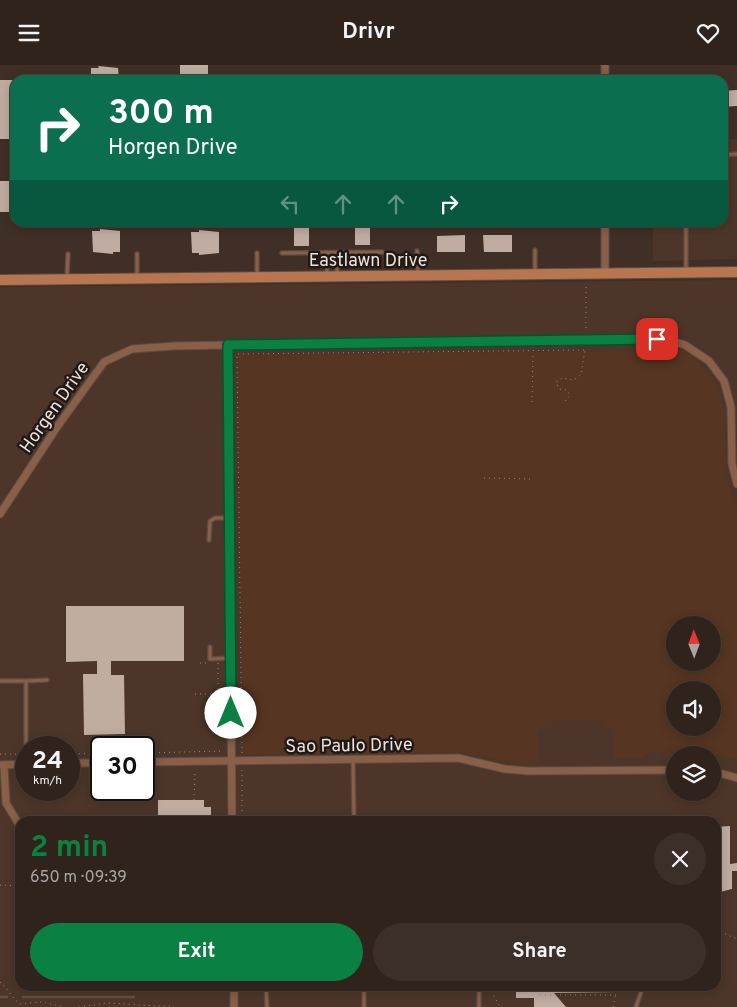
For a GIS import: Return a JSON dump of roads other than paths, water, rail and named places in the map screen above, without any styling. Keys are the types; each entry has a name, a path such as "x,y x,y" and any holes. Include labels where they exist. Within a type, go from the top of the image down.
{"street":[{"path":"605,227 605,273"},
{"name":"Eastlawn Drive","path":"0,280 737,272"},
{"name":"Horgen Drive","path":"0,514 57,427 104,362 132,349 174,346 586,339 657,339 672,341 685,345 709,361 724,381 731,407 732,464 737,484"},
{"path":"228,345 232,816"},
{"name":"Sao Paulo Drive","path":"155,762 458,758 516,770 554,772 666,770"},
{"path":"15,764 2,765 6,803 15,818"},
{"path":"721,774 737,778"},
{"path":"234,991 234,1007"}],"lane":[{"path":"686,227 686,272"},
{"path":"535,250 535,275"},
{"path":"418,251 418,276"},
{"path":"282,253 382,252"},
{"path":"257,253 257,277"},
{"path":"327,253 332,277"},
{"path":"332,277 337,253"},
{"path":"67,279 68,254"},
{"path":"136,254 137,278"},
{"path":"209,540 210,521 214,518 230,518"},
{"path":"210,647 210,659 230,658"},
{"path":"0,681 47,680"},
{"path":"26,681 26,736"},
{"path":"353,760 354,816"},
{"path":"266,991 267,1007"},
{"path":"364,991 364,1007"},
{"path":"479,991 479,1007"},
{"path":"636,1007 641,991"}],"waterway":[{"path":"0,997 7,997"},
{"path":"23,997 134,997"}]}
